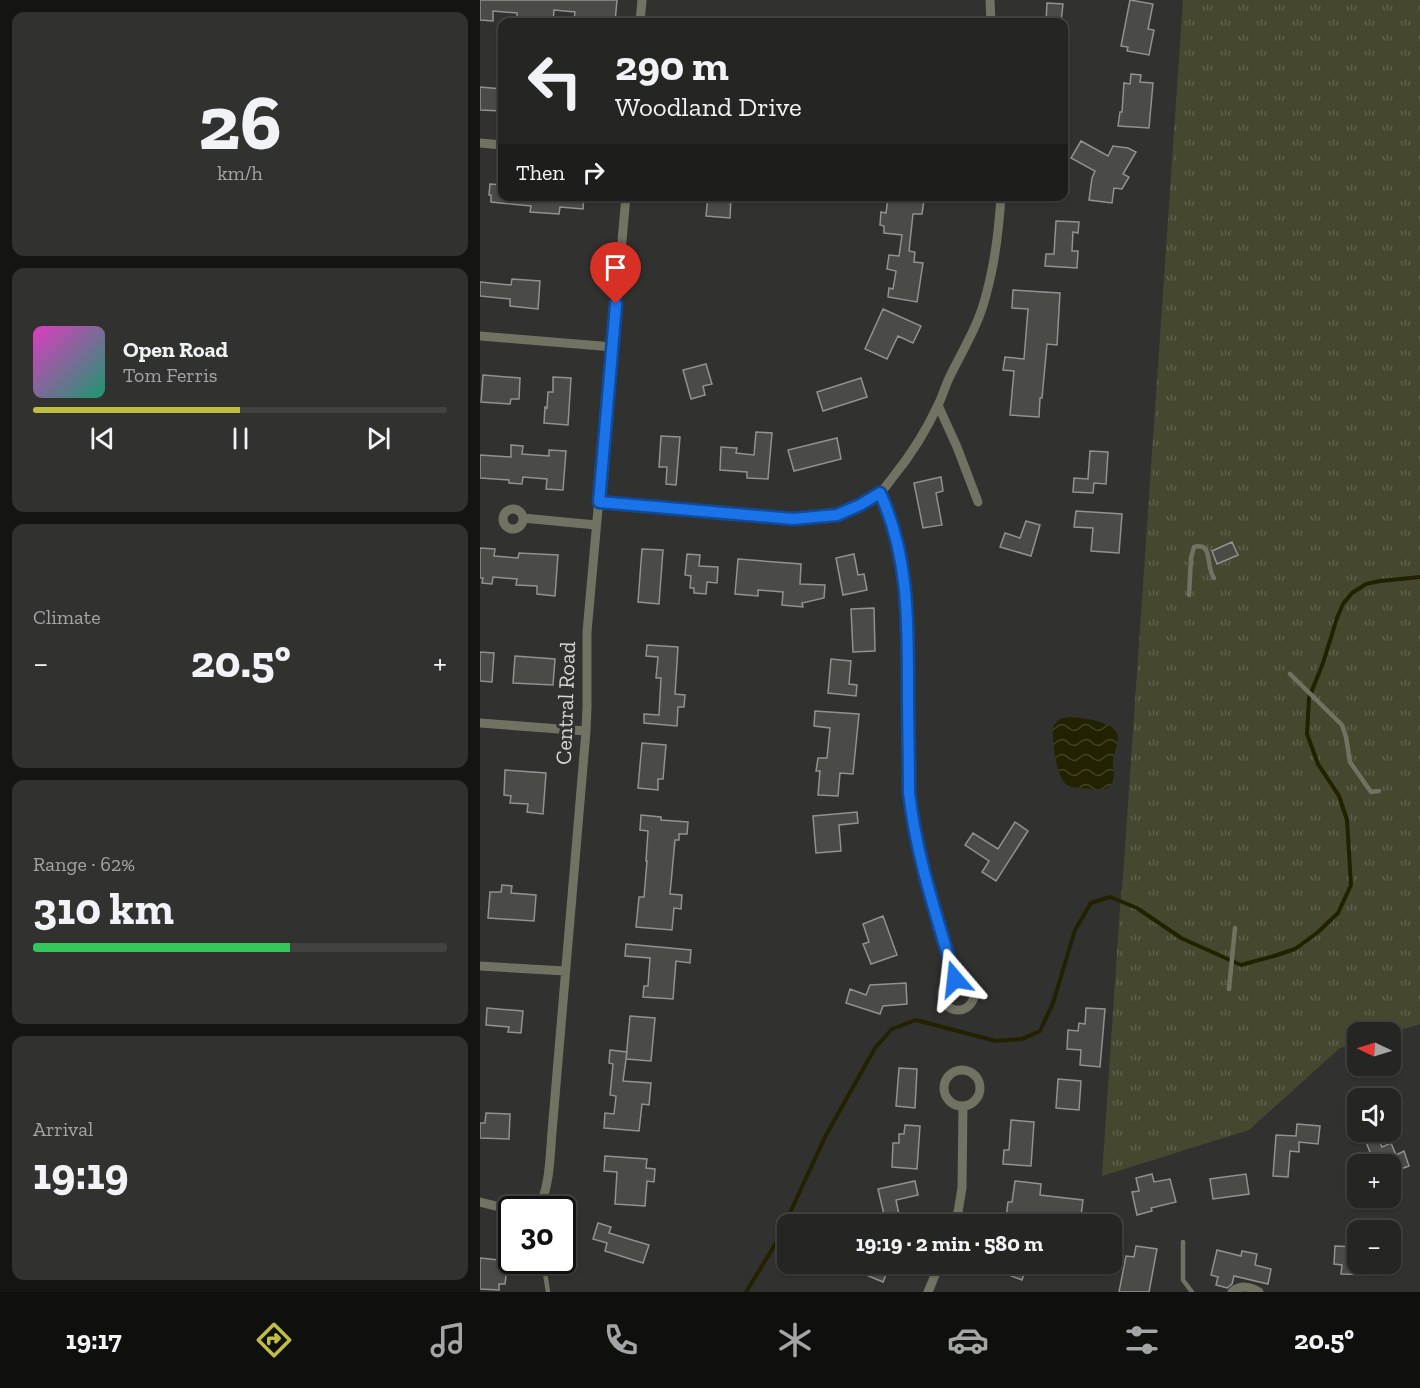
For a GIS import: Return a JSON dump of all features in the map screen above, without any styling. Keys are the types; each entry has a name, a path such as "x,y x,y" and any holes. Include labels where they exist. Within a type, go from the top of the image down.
{"street":[{"path":"640,18 642,0"},
{"path":"990,0 991,18"},
{"path":"480,143 498,145"},
{"name":"Central Road","path":"544,1196 552,1132 586,731 587,632 626,201"},
{"path":"599,502 793,519 837,515 880,493 917,444 979,317 986,295 999,225 1001,201"},
{"path":"480,336 613,347"},
{"path":"938,405 978,502"},
{"path":"880,493 890,513 907,598 911,812 928,887 955,979"},
{"path":"523,518 596,525"},
{"path":"480,723 586,731"},
{"path":"480,966 566,971"},
{"path":"958,1214 962,1188 963,1106"},
{"path":"480,1202 498,1206"},
{"path":"928,1292 935,1274"},
{"path":"1232,1292 1242,1287 1259,1292"}],"lane":[{"path":"1189,595 1191,558 1194,547 1206,548 1210,572 1214,578"},
{"path":"1290,674 1342,725 1350,762 1371,792 1379,791"},
{"path":"1229,988 1235,928"},
{"path":"1183,1242 1183,1280 1192,1292"},
{"path":"545,1274 548,1292"}],"green space":[{"path":"1183,0 1420,0 1420,1024 1401,1030 1401,1022 1347,1022 1347,1046 1340,1048 1249,1130 1102,1176"}],"water":[{"path":"1070,717 1106,724 1116,732 1118,738 1113,758 1113,779 1107,788 1098,790 1075,787 1063,781 1056,758 1053,727 1060,719"}],"building":[{"path":"480,0 617,0 615,18 574,18 575,12 554,10 553,18 517,18 517,13 493,11 493,21 480,20"},
{"path":"1130,0 1153,4 1148,29 1154,30 1149,55 1127,51 1128,47 1121,46"},
{"path":"1047,3 1063,4 1061,18 1046,18"},
{"path":"1131,74 1141,75 1140,82 1153,83 1149,128 1118,126 1120,112 1122,112 1124,83 1130,84"},
{"path":"480,87 498,89 498,111 480,110"},
{"path":"1081,141 1108,156 1113,146 1128,148 1136,152 1123,174 1129,177 1122,189 1114,188 1112,203 1089,200 1095,171 1071,158"},
{"path":"490,184 498,185 498,201 584,201 583,209 560,207 559,214 530,212 531,206 491,202 491,195 489,195"},
{"path":"708,201 731,201 730,218 706,216"},
{"path":"888,201 924,201 922,214 913,214 909,251 915,252 914,262 923,263 917,302 888,297 889,288 893,289 896,271 887,269 889,255 899,256 902,235 884,233 884,226 880,225 881,212 886,213"},
{"path":"1056,221 1079,222 1078,233 1073,232 1072,251 1078,251 1077,268 1045,266 1046,254 1054,254"},
{"path":"512,279 540,281 538,309 510,306 510,299 480,296 480,282 511,285"},
{"path":"1013,290 1060,293 1057,345 1047,344 1039,417 1010,415 1014,371 1003,370 1005,357 1024,359 1028,309 1012,308"},
{"path":"883,309 921,326 913,343 898,336 887,359 865,349"},
{"path":"706,364 712,384 703,386 705,395 691,399 683,370"},
{"path":"483,375 520,378 519,399 511,399 510,404 481,402"},
{"path":"553,377 571,378 568,425 544,423 548,392 553,392"},
{"path":"861,378 867,397 823,411 817,392"},
{"path":"756,432 772,433 768,479 747,478 747,472 720,470 721,447 737,448 736,453 754,455"},
{"path":"661,436 680,437 676,485 666,484 667,467 659,467"},
{"path":"837,438 841,459 794,471 788,450"},
{"path":"511,445 523,446 522,454 549,456 549,450 566,451 563,490 546,489 547,479 523,477 522,484 509,483 509,480 480,478 480,455 511,457"},
{"path":"1090,451 1108,452 1106,484 1094,483 1093,493 1073,492 1074,478 1088,479"},
{"path":"941,477 943,491 936,493 942,525 923,528 914,483"},
{"path":"1076,511 1122,514 1119,553 1091,551 1093,528 1074,527"},
{"path":"1026,521 1040,525 1031,556 1000,547 1005,533 1020,538"},
{"path":"1232,542 1238,555 1217,564 1212,551"},
{"path":"480,548 495,549 494,556 518,558 519,553 558,555 555,596 537,594 537,586 516,585 517,579 493,577 492,584 482,583"},
{"path":"642,549 663,550 659,604 638,602"},
{"path":"687,554 700,555 699,566 718,567 717,583 707,582 706,594 694,593 694,588 690,588 691,576 685,575"},
{"path":"854,554 858,575 864,574 867,590 843,595 836,558"},
{"path":"738,559 801,564 800,584 825,585 824,598 802,603 803,607 782,605 783,592 758,590 758,596 735,594"},
{"path":"874,608 875,651 853,652 851,609"},
{"path":"647,645 678,647 675,694 685,695 684,707 678,707 677,726 644,723 644,714 659,715 661,678 656,678 658,657 646,656"},
{"path":"480,652 494,653 492,682 480,681"},
{"path":"515,656 555,659 553,685 513,683"},
{"path":"831,659 851,661 849,684 857,685 856,696 828,693"},
{"path":"815,711 859,714 853,774 840,773 838,796 818,795 820,771 816,771 818,758 827,758 830,728 814,726"},
{"path":"642,743 666,745 663,779 658,779 658,790 638,788"},
{"path":"505,770 546,773 543,814 527,812 528,804 510,803 511,796 504,795"},
{"path":"857,812 858,823 839,825 841,851 816,853 813,816"},
{"path":"641,815 661,817 661,820 688,822 687,834 679,834 679,840 675,840 670,894 682,895 681,909 674,908 672,930 636,927 639,897 644,897 647,861 648,831 640,830"},
{"path":"1015,822 1028,831 996,881 982,872 989,861 965,845 973,833 998,849"},
{"path":"502,885 512,886 511,893 536,895 534,921 488,918 490,892 501,892"},
{"path":"883,916 897,955 871,964 863,944 869,942 863,924"},
{"path":"626,944 691,950 690,963 676,961 673,999 643,997 644,986 648,986 650,958 625,956"},
{"path":"906,983 907,1004 883,1006 880,1014 846,1003 850,989 866,995 870,985"},
{"path":"487,1008 523,1011 521,1033 508,1032 509,1027 486,1025"},
{"path":"1086,1008 1105,1009 1100,1067 1080,1065 1081,1050 1067,1049 1068,1030 1078,1031 1079,1023 1085,1024"},
{"path":"630,1016 655,1018 651,1061 626,1059"},
{"path":"610,1050 627,1052 623,1081 651,1083 649,1105 642,1104 639,1131 604,1128 605,1113 614,1114 616,1096 610,1095 613,1064 609,1063"},
{"path":"899,1068 917,1069 915,1108 896,1106"},
{"path":"1058,1079 1081,1081 1079,1110 1056,1108"},
{"path":"486,1113 510,1114 509,1139 480,1138 480,1123 485,1123"},
{"path":"1011,1120 1034,1122 1031,1166 1003,1164 1004,1150 1009,1150"},
{"path":"1297,1124 1320,1126 1318,1144 1299,1142 1299,1152 1290,1151 1288,1177 1273,1176 1276,1135 1296,1136"},
{"path":"905,1125 920,1126 917,1169 892,1167 893,1143 899,1143 899,1134 904,1134"},
{"path":"1366,1142 1380,1142 1382,1147 1391,1143 1396,1154 1371,1154"},
{"path":"1404,1151 1409,1166 1401,1169 1401,1154 1398,1154"},
{"path":"605,1156 647,1159 646,1168 655,1169 654,1182 647,1181 645,1206 615,1204 617,1172 604,1171"},
{"path":"1152,1174 1154,1182 1170,1179 1176,1202 1151,1208 1152,1211 1137,1215 1132,1192 1139,1191 1136,1178"},
{"path":"1246,1174 1249,1194 1213,1199 1210,1179"},
{"path":"915,1181 918,1195 896,1200 899,1214 884,1214 878,1189"},
{"path":"1015,1181 1041,1184 1040,1195 1083,1200 1081,1214 1006,1214 1008,1202 1012,1202"},
{"path":"598,1223 611,1227 609,1233 649,1245 643,1263 605,1251 607,1243 593,1239"},
{"path":"1136,1246 1157,1249 1149,1292 1119,1292 1126,1256 1134,1257"},
{"path":"1335,1246 1347,1247 1347,1274 1378,1275 1341,1274 1342,1265 1334,1264"},
{"path":"1217,1250 1241,1256 1242,1251 1257,1254 1255,1265 1271,1269 1268,1284 1234,1276 1232,1284 1227,1288 1216,1285 1218,1277 1211,1275"},
{"path":"480,1258 498,1260 498,1274 506,1274 505,1284 499,1284 499,1290 480,1289"},
{"path":"864,1274 886,1274 883,1282"},
{"path":"1006,1274 1024,1274 1022,1280"}],"waterway":[{"path":"746,1292 776,1243 825,1137 875,1048 892,1029 916,1020 996,1041 1022,1039 1040,1031 1053,1003 1075,930 1091,903 1110,897 1137,908 1181,938 1241,965 1295,949 1317,933 1338,913 1351,885 1347,820 1339,796 1318,764 1307,734 1309,698 1337,618 1343,604 1352,593 1366,584 1420,577"}],"route":[{"path":"616,304 599,502 793,519 837,515 880,493 890,513 907,598 911,812 928,887 955,979"}]}
